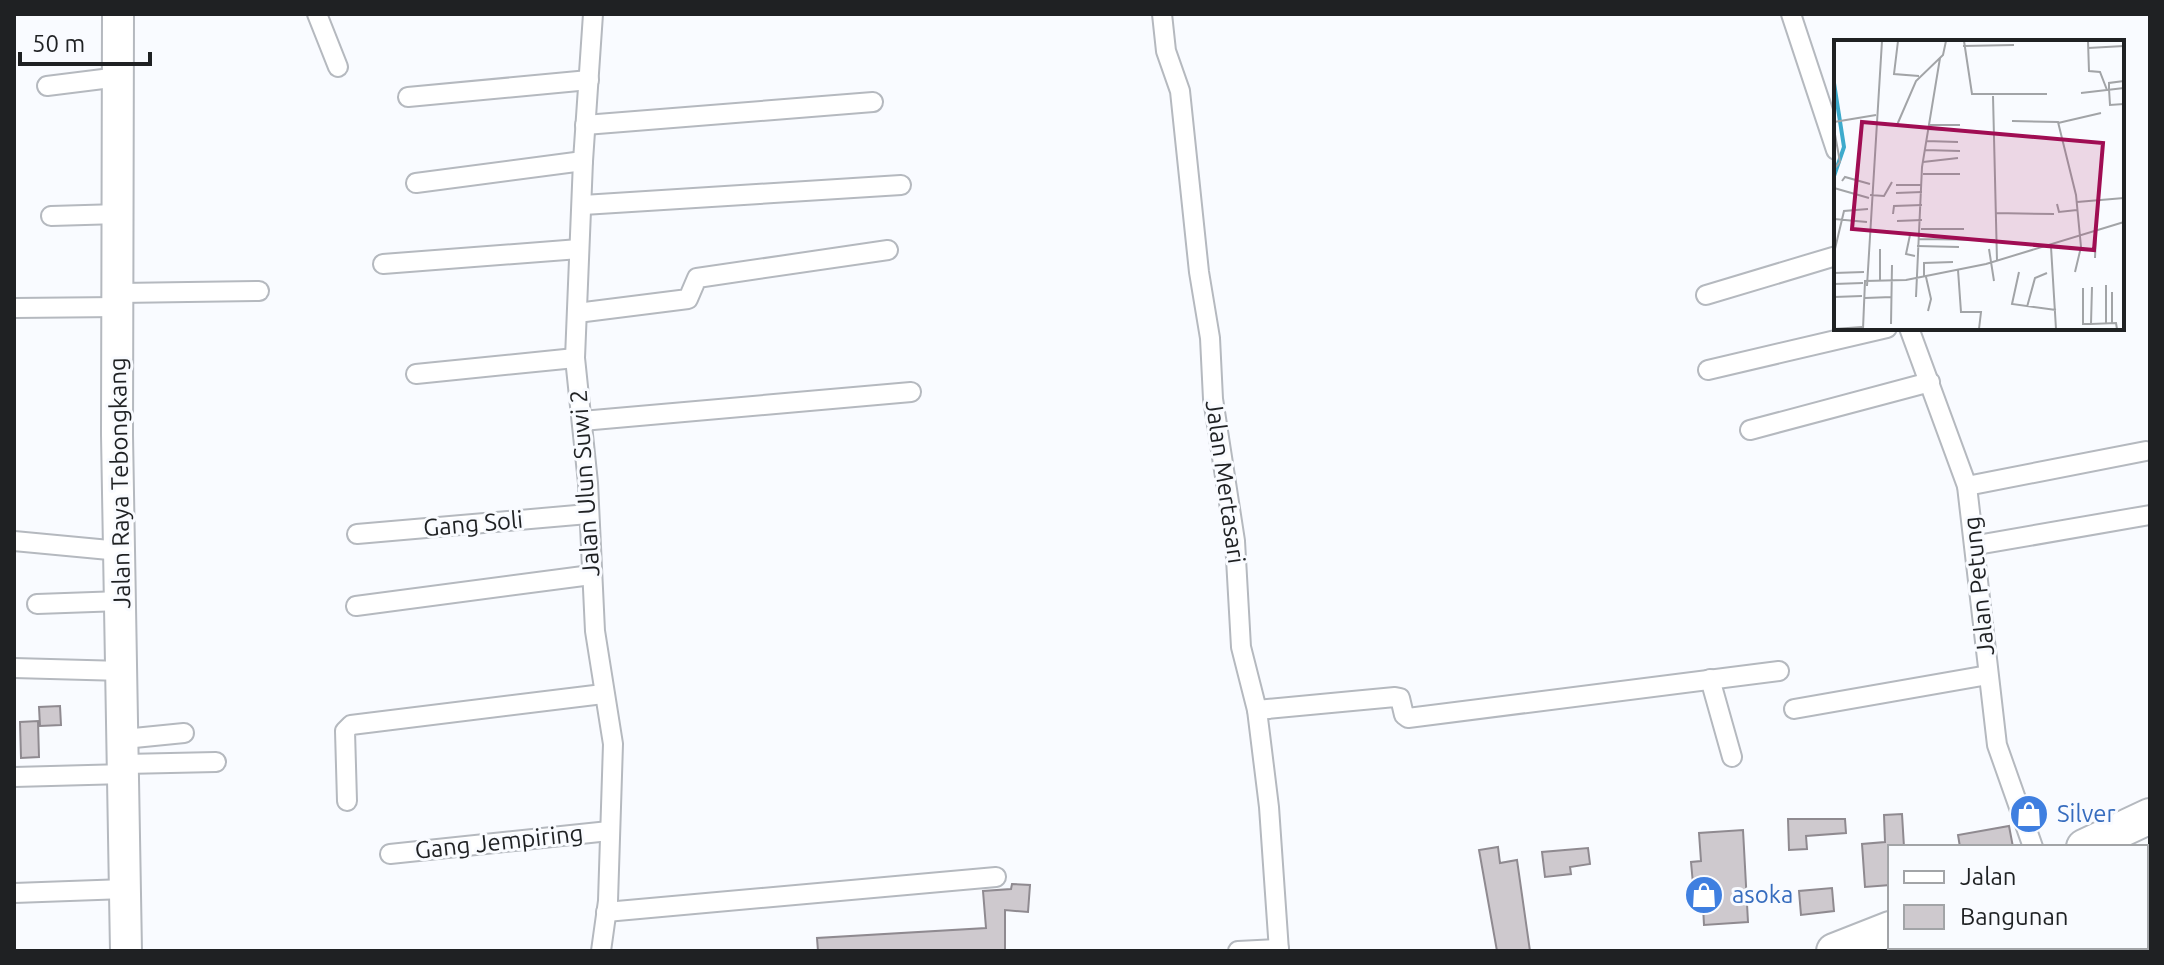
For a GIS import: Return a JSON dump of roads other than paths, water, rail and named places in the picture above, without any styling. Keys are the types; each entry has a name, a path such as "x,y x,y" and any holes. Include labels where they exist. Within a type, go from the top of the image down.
{"highway":[{"path":"2088,845 2150,816"},
{"path":"1834,951 1888,930"}],"main road":[{"name":"Jalan Raya Tebongkang","path":"118,14 120,551 126,951"}],"street":[{"path":"317,14 338,67"},
{"name":"Jalan Ulun Suwi 2","path":"593,14 575,358 591,575 603,694 613,744 606,912 601,951"},
{"name":"Jalan Mertasari","path":"1162,14 1166,51 1180,91 1199,272 1210,338 1213,399 1235,541 1241,647 1257,710 1269,807 1279,950"},
{"path":"1791,14 1834,144"},
{"path":"47,86 119,77"},
{"path":"408,97 589,80"},
{"path":"585,125 873,102"},
{"path":"416,183 583,161"},
{"path":"583,205 901,185"},
{"path":"51,216 119,214"},
{"path":"383,264 579,249"},
{"path":"577,313 688,299 697,278 888,250"},
{"path":"1706,295 1834,257"},
{"path":"14,308 259,291"},
{"path":"1708,370 1878,330"},
{"name":"Jalan Petung","path":"1910,330 1967,486 1977,545 1997,745 2032,845"},
{"path":"416,374 575,358"},
{"path":"1750,430 1930,382"},
{"path":"582,421 911,392"},
{"path":"1967,486 2146,451"},
{"name":"Gang Soli","path":"357,534 588,514"},
{"path":"1977,545 2150,515"},
{"path":"14,541 120,551"},
{"path":"356,606 591,575"},
{"path":"37,604 121,601"},
{"path":"14,668 123,671"},
{"path":"1257,710 1395,697 1400,698 1404,715 1408,718 1779,671"},
{"path":"1794,709 1988,675"},
{"path":"1710,679 1732,757"},
{"path":"347,801 345,731 351,725 603,694"},
{"path":"125,759 184,733"},
{"path":"14,777 125,759 216,762"},
{"name":"Gang Jempiring","path":"390,854 609,831"},
{"path":"606,912 996,877"},
{"path":"14,893 125,889"},
{"path":"1238,951 1279,950"}],"place":[{"name":"Silver","path":"2029,814"},
{"name":"asoka","path":"1704,895"}]}
